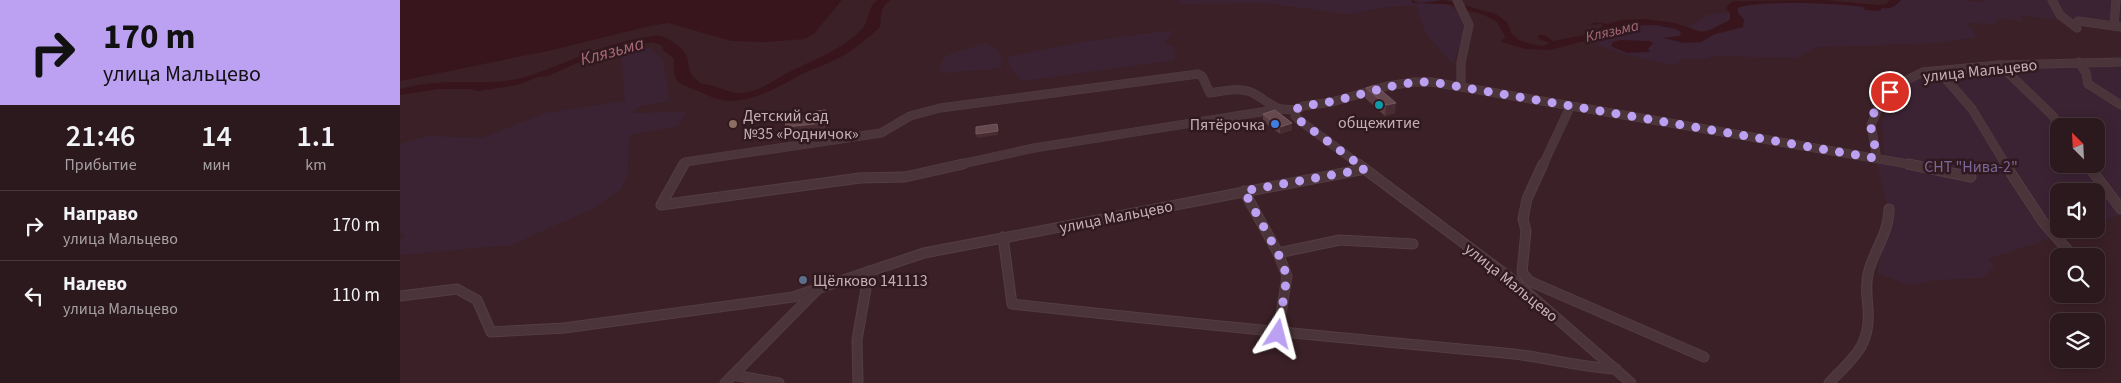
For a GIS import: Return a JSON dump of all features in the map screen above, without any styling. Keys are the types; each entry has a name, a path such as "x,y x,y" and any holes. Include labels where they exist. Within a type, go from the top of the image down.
{"street":[{"path":"1456,0 1466,15 1470,28 1460,62 1463,76 1461,83 1456,86"},
{"path":"2052,0 2060,15 2077,24 2118,26 2116,0"},
{"path":"2079,62 2086,73 2088,84 2121,105"},
{"name":"улица Мальцево","path":"1874,158 1876,153 1871,125 1883,97 1905,81 1923,72 2000,64 2119,62"},
{"path":"2000,64 2054,118"},
{"path":"1939,71 1976,114 2016,185 2051,235 2065,248"},
{"path":"1280,109 1265,104 1255,94 1244,91 1210,93 1202,76 1198,74 940,108 910,116 881,133 685,162 668,190 662,205 860,178 906,177 1034,148 1280,109 1296,110 1303,106 1332,102 1387,86 1414,82 1456,86 1874,158 1971,177"},
{"path":"1570,107 1526,199 1523,219 1526,231 1522,272 1524,276 1529,281 1704,357"},
{"name":"улица Мальцево","path":"1296,110 1296,116 1299,120 1513,280 1631,383"},
{"name":"улица Мальцево","path":"400,296 457,289 477,300 491,332 564,328 793,297 924,253 1365,169"},
{"path":"2094,173 2121,209"},
{"path":"1244,191 1278,253 1287,276 1278,334"},
{"path":"1829,383 1861,348 1867,336 1867,279 1874,255 1886,229 1889,209"},
{"path":"1003,238 1012,304 1278,334 1527,355 1597,368 1616,369"},
{"path":"1278,253 1340,240 1413,244"},
{"path":"858,383 857,340 869,271"},
{"path":"1513,280 1524,276"},
{"path":"729,379 817,290"},
{"path":"729,379 779,383"}],"green space":[{"path":"1181,0 1411,0 1413,3 1417,3 1415,0 1435,0 1440,2 1433,4 1446,5 1454,9 1466,28 1454,61 1455,66 1426,34 1416,5 1386,7 1347,14 1266,3 1178,4"},
{"path":"1901,0 1967,0 1981,3 1984,2 1980,0 2121,0 2121,27 2019,15 2023,22 1999,18 1995,24 1967,23 1977,37 1936,43 1816,47 1796,58 1713,56 1704,59 1680,59 1680,62 1672,65 1623,54 1591,42 1600,36 1623,27 1647,24 1671,27 1681,32 1681,36 1668,36 1684,43 1701,42 1715,34 1736,30 1738,8 1740,6 1797,3 1890,8"},
{"path":"1730,13 1730,20 1704,31 1687,28 1707,15"},
{"path":"1174,30 1164,44 1174,47 1175,60 1022,81 1010,67 1007,57 1082,42"},
{"path":"985,43 994,47 999,52 1001,68 945,73 939,68 945,56"},
{"path":"649,47 663,60 669,101 640,106 631,113 686,112 678,126 629,135 628,173 621,189 592,209 511,245 400,255 400,241 406,234 400,233 400,144 428,136 482,138 545,113 625,101 621,53"},
{"name":"СНТ \"Нива-2\"","path":"2110,65 2121,68 2121,215 2105,220 2105,183 2050,183 2050,238 2052,238 1988,259 1995,267 1981,278 1936,280 1908,285 1877,273 1893,209 1888,207 1876,161 1884,154 1882,120 1886,119 1886,114 1893,115 1891,96 1925,74 2001,68"}],"water":[{"path":"400,0 842,0 814,34 804,39 766,42 731,41 668,23 548,51 400,81"},
{"name":"Клязьма","path":"877,0 891,0 884,6 880,27 856,47 846,54 768,92 742,100 727,101 717,99 680,83 675,77 674,59 662,49 663,46 653,42 591,57 548,76 538,77 518,85 479,91 439,89 400,95 400,89 424,84 512,80 613,45 656,36 668,39 684,52 687,56 691,74 702,84 736,93 753,91 833,51 853,37 862,29 871,7"},
{"path":"1411,0 1420,3 1445,0 1496,14 1507,22 1512,34 1519,40 1543,46 1550,43 1539,39 1538,35 1545,35 1553,41 1590,34 1603,26 1601,24 1588,25 1596,22 1607,24 1622,20 1646,19 1675,23 1701,32 1708,31 1730,20 1730,13 1726,9 1734,1 1825,0 1879,5 1886,4 1890,0 1901,0 1893,7 1882,8 1880,11 1865,10 1863,7 1818,3 1747,5 1738,8 1738,13 1744,19 1743,27 1715,34 1701,42 1684,43 1663,38 1680,36 1681,32 1676,29 1655,25 1621,26 1610,29 1591,42 1580,42 1551,50 1525,49 1502,42 1501,40 1506,38 1497,22 1484,15 1447,4 1413,3"},
{"path":"1620,40 1650,41 1653,43 1648,49 1650,52 1627,53 1611,46 1613,42"}],"building":[{"path":"1375,85 1396,103 1386,105 1366,88"},
{"path":"826,110 823,123 785,127 788,114 797,114 796,117"},
{"path":"1275,110 1292,123 1280,127 1263,114"},
{"path":"997,124 998,131 976,134 976,127"}],"place":[{"name":"общежитие","path":"1379,105"},
{"name":"Детский сад №35 «Родничок»","path":"733,124"},
{"name":"Пятёрочка","path":"1275,124"},
{"name":"Щёлково 141113","path":"803,280"}],"route":[{"path":"1278,334 1287,276 1278,253 1244,191 1365,169 1299,120 1296,116 1296,110 1303,106 1332,102 1387,86 1414,82 1432,82 1874,158 1876,153 1871,125 1874,113 1883,97 1890,92"}]}
